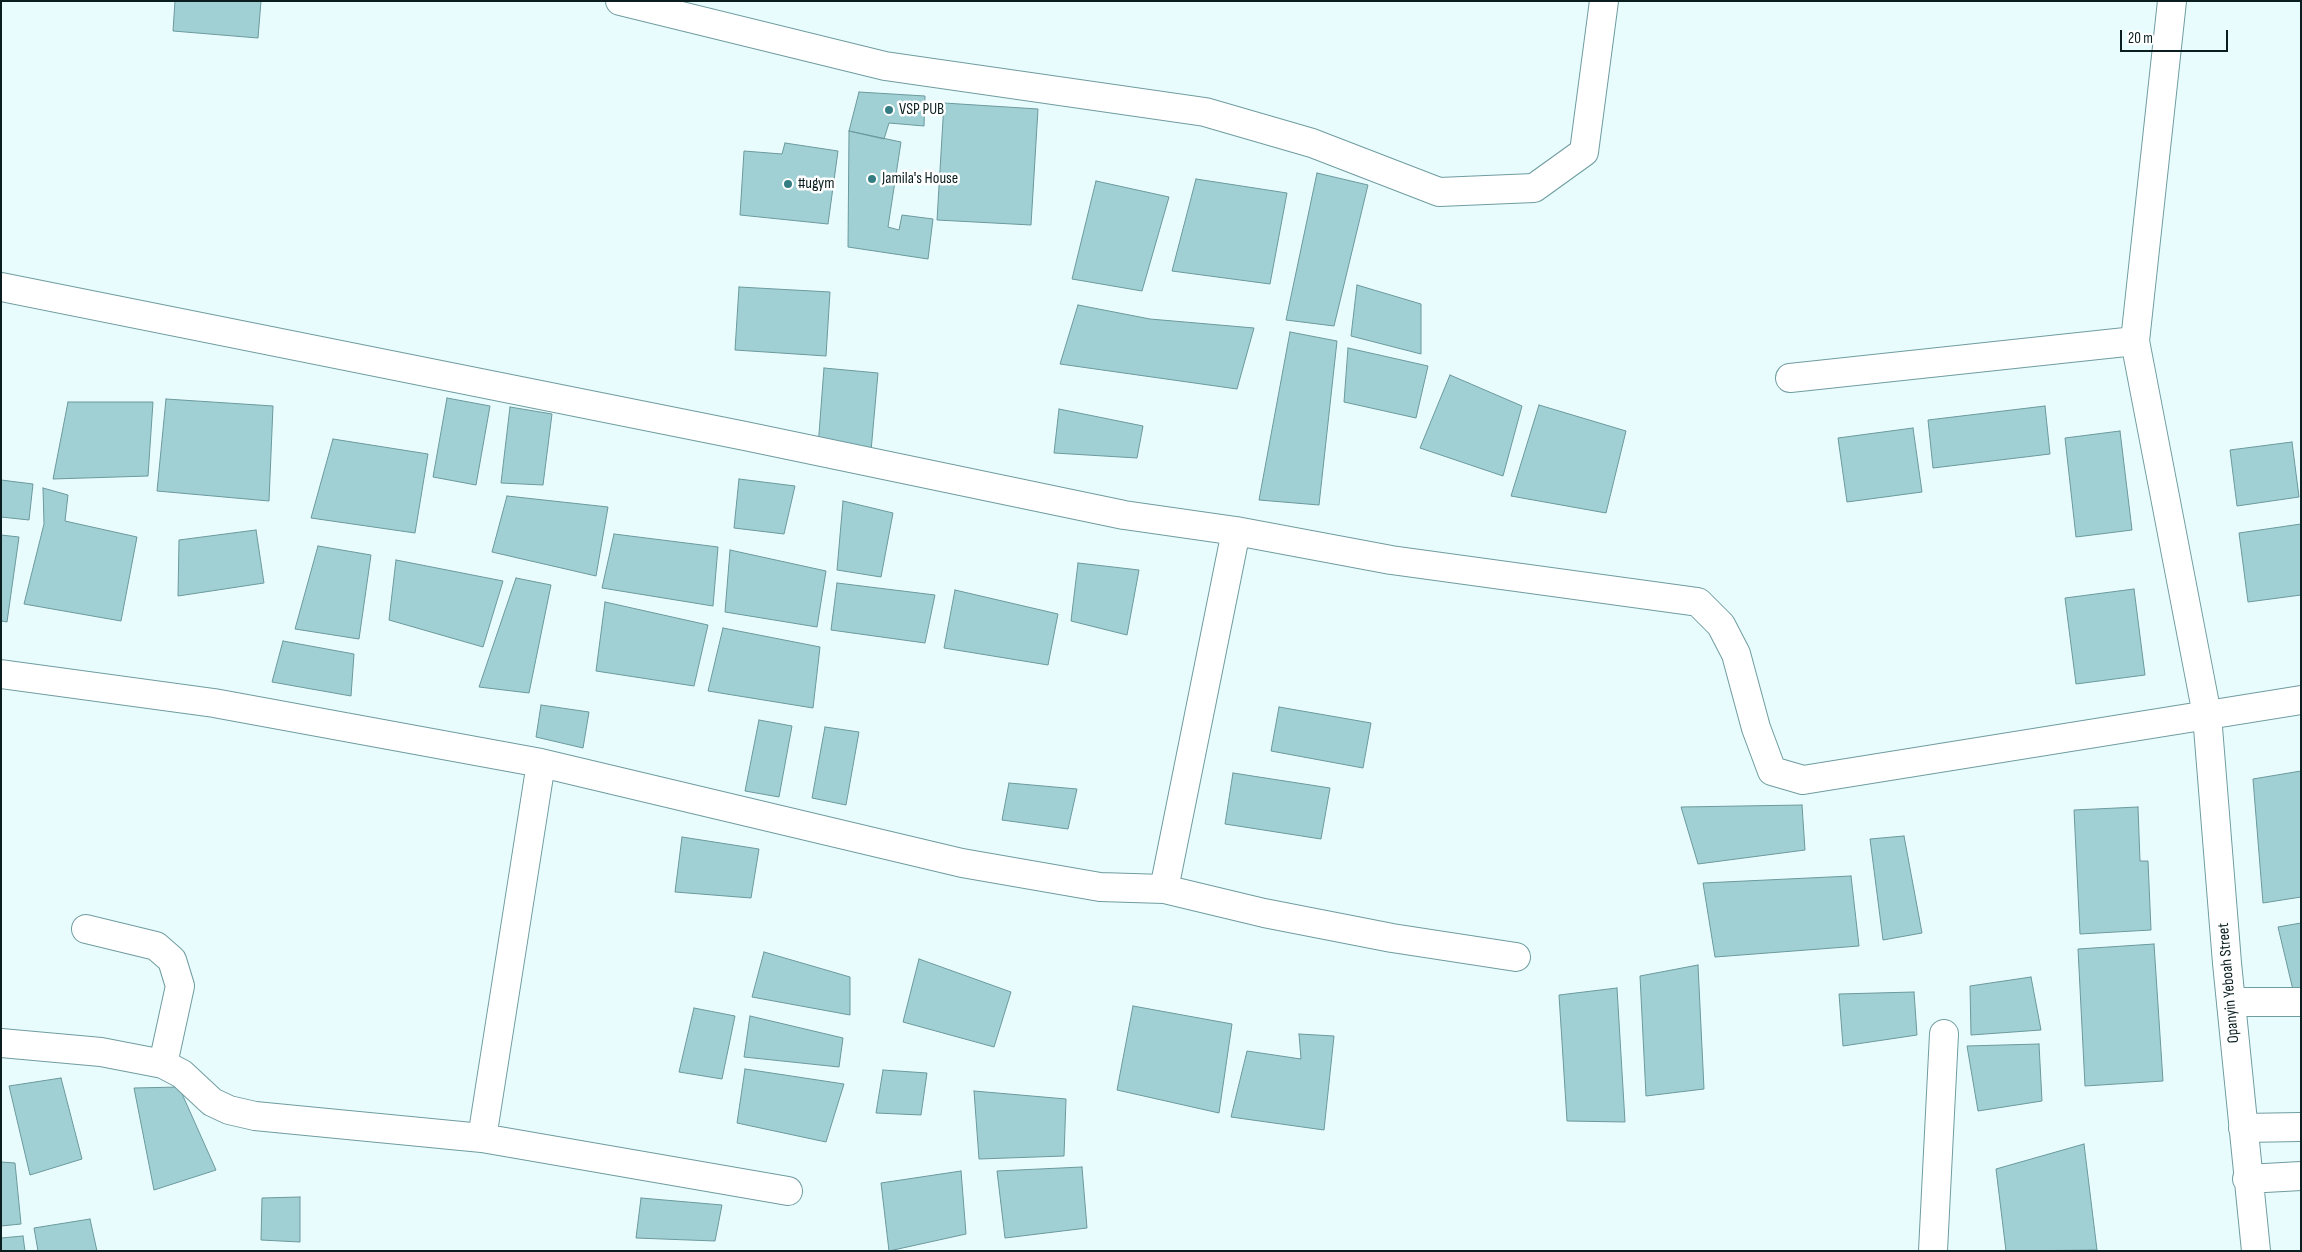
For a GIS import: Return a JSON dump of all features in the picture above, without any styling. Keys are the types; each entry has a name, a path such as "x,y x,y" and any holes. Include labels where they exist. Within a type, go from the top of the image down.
{"street":[{"path":"620,1 885,66 1205,112 1312,143 1439,192 1534,188 1584,152 1604,1"},
{"name":"Opanyin Yeboah Street","path":"2172,1 2135,341 2207,715 2247,1179 2256,1251"},
{"path":"1,286 736,434 1124,515 1236,531 1391,560 1698,602 1721,624 1736,654 1756,728 1772,771 1803,780 2301,700"},
{"path":"1790,378 2135,341"},
{"path":"1164,889 1236,531"},
{"path":"1,674 214,704 541,762 962,863 1100,887 1164,889 1264,913 1383,936 1516,957"},
{"path":"482,1138 541,762"},
{"path":"86,929 156,946 172,960 180,986 163,1064"},
{"path":"2231,1002 2301,1002"},
{"path":"1933,1251 1944,1034"},
{"path":"1,1043 102,1052 163,1064 182,1074 212,1102 229,1110 255,1116 482,1138 788,1191"},
{"path":"2243,1128 2301,1127"},
{"path":"2247,1179 2301,1176"}],"building":[{"path":"175,1 261,1 258,38 173,31"},
{"name":"VSP PUB","path":"859,92 925,96 924,126 889,123 884,139 849,131"},
{"path":"944,103 1038,109 1031,225 937,220"},
{"name":"Jamila's House","path":"849,131 901,142 888,227 899,230 902,215 933,219 928,259 848,247"},
{"name":"#ugym","path":"785,143 838,151 828,224 740,215 744,151 782,154"},
{"path":"1317,173 1368,185 1334,326 1286,320"},
{"path":"1196,179 1287,193 1270,284 1172,271"},
{"path":"1096,181 1169,197 1142,291 1072,279"},
{"path":"1357,285 1421,304 1421,354 1351,336"},
{"path":"739,287 830,292 826,356 735,350"},
{"path":"1078,305 1150,319 1254,328 1237,389 1060,364"},
{"path":"1290,332 1337,341 1319,505 1259,500"},
{"path":"1348,348 1428,366 1416,418 1344,402"},
{"path":"824,368 878,373 871,451 818,447"},
{"path":"1450,375 1522,406 1503,476 1420,448"},
{"path":"447,398 490,406 476,485 433,477"},
{"path":"166,399 273,406 269,501 157,491"},
{"path":"68,402 153,402 148,476 53,479"},
{"path":"1539,405 1626,431 1606,513 1511,496"},
{"path":"2045,406 2050,454 1933,468 1928,420"},
{"path":"510,407 552,414 543,485 501,483"},
{"path":"1059,409 1143,426 1137,458 1054,453"},
{"path":"1913,428 1922,492 1847,502 1838,438"},
{"path":"2120,431 2132,530 2076,537 2065,438"},
{"path":"333,439 428,454 415,533 311,518"},
{"path":"2292,442 2299,497 2237,506 2230,450"},
{"path":"739,479 795,486 784,534 734,528"},
{"path":"1,480 33,484 29,520 1,517"},
{"path":"43,488 68,495 65,521 137,537 121,621 24,604 44,524"},
{"path":"507,496 608,507 596,576 492,552"},
{"path":"843,501 893,513 881,577 837,570"},
{"path":"2301,524 2301,595 2248,602 2239,533"},
{"path":"256,530 264,583 178,596 179,540"},
{"path":"614,534 718,547 713,606 602,588"},
{"path":"1,535 19,537 7,622 1,621"},
{"path":"318,546 371,555 359,639 295,629"},
{"path":"730,550 826,571 817,627 725,612"},
{"path":"396,560 503,581 483,647 389,620"},
{"path":"1078,563 1139,570 1127,635 1071,621"},
{"path":"516,578 551,585 529,693 479,687"},
{"path":"837,583 935,595 925,643 831,630"},
{"path":"2134,589 2145,675 2076,684 2065,598"},
{"path":"955,590 1058,614 1048,665 944,648"},
{"path":"605,602 708,625 694,686 596,671"},
{"path":"723,628 820,647 813,708 708,691"},
{"path":"283,641 354,654 351,696 272,682"},
{"path":"541,705 589,712 583,748 536,737"},
{"path":"1279,707 1371,723 1363,768 1271,751"},
{"path":"759,720 792,726 779,797 745,791"},
{"path":"825,727 859,732 846,805 812,798"},
{"path":"2301,771 2301,897 2263,903 2253,779"},
{"path":"1233,773 1330,788 1321,839 1225,824"},
{"path":"1009,783 1077,789 1068,829 1002,820"},
{"path":"1802,805 1805,850 1698,864 1681,807"},
{"path":"2138,807 2140,861 2148,861 2151,930 2080,934 2074,810"},
{"path":"1904,836 1922,933 1883,940 1870,839"},
{"path":"682,837 759,849 751,898 675,892"},
{"path":"1851,876 1859,946 1715,957 1703,883"},
{"path":"2301,923 2301,989 2293,990 2278,927"},
{"path":"2154,944 2163,1081 2085,1086 2078,949"},
{"path":"764,952 850,977 850,1015 752,997"},
{"path":"919,959 1011,992 994,1047 903,1022"},
{"path":"1698,965 1704,1089 1646,1096 1640,976"},
{"path":"2031,977 2041,1030 1971,1035 1970,986"},
{"path":"1617,988 1625,1122 1567,1121 1559,995"},
{"path":"1914,992 1917,1035 1843,1046 1839,994"},
{"path":"1133,1006 1232,1024 1219,1113 1117,1090"},
{"path":"694,1008 735,1016 722,1079 679,1072"},
{"path":"750,1016 843,1038 839,1067 744,1057"},
{"path":"1299,1034 1334,1036 1324,1130 1231,1117 1247,1051 1301,1059"},
{"path":"2039,1044 2042,1101 1978,1111 1967,1046"},
{"path":"745,1069 844,1084 826,1142 737,1123"},
{"path":"883,1070 927,1073 921,1115 876,1113"},
{"path":"61,1078 82,1159 30,1175 9,1086"},
{"path":"179,1087 216,1170 154,1190 134,1088"},
{"path":"974,1091 1066,1099 1064,1156 979,1159"},
{"path":"2084,1144 2097,1250 2006,1251 1996,1169"},
{"path":"1,1162 15,1163 21,1224 1,1226"},
{"path":"1082,1167 1087,1228 1005,1238 997,1171"},
{"path":"961,1171 966,1234 889,1251 881,1183"},
{"path":"300,1197 300,1242 261,1240 262,1198"},
{"path":"641,1198 722,1205 715,1241 636,1238"},
{"path":"90,1219 97,1251 38,1251 34,1228"},
{"path":"23,1236 25,1251 1,1251 1,1238"}],"place":[{"name":"VSP PUB","path":"889,110"},
{"name":"Jamila's House","path":"872,179"},
{"name":"#ugym","path":"788,184"}]}
